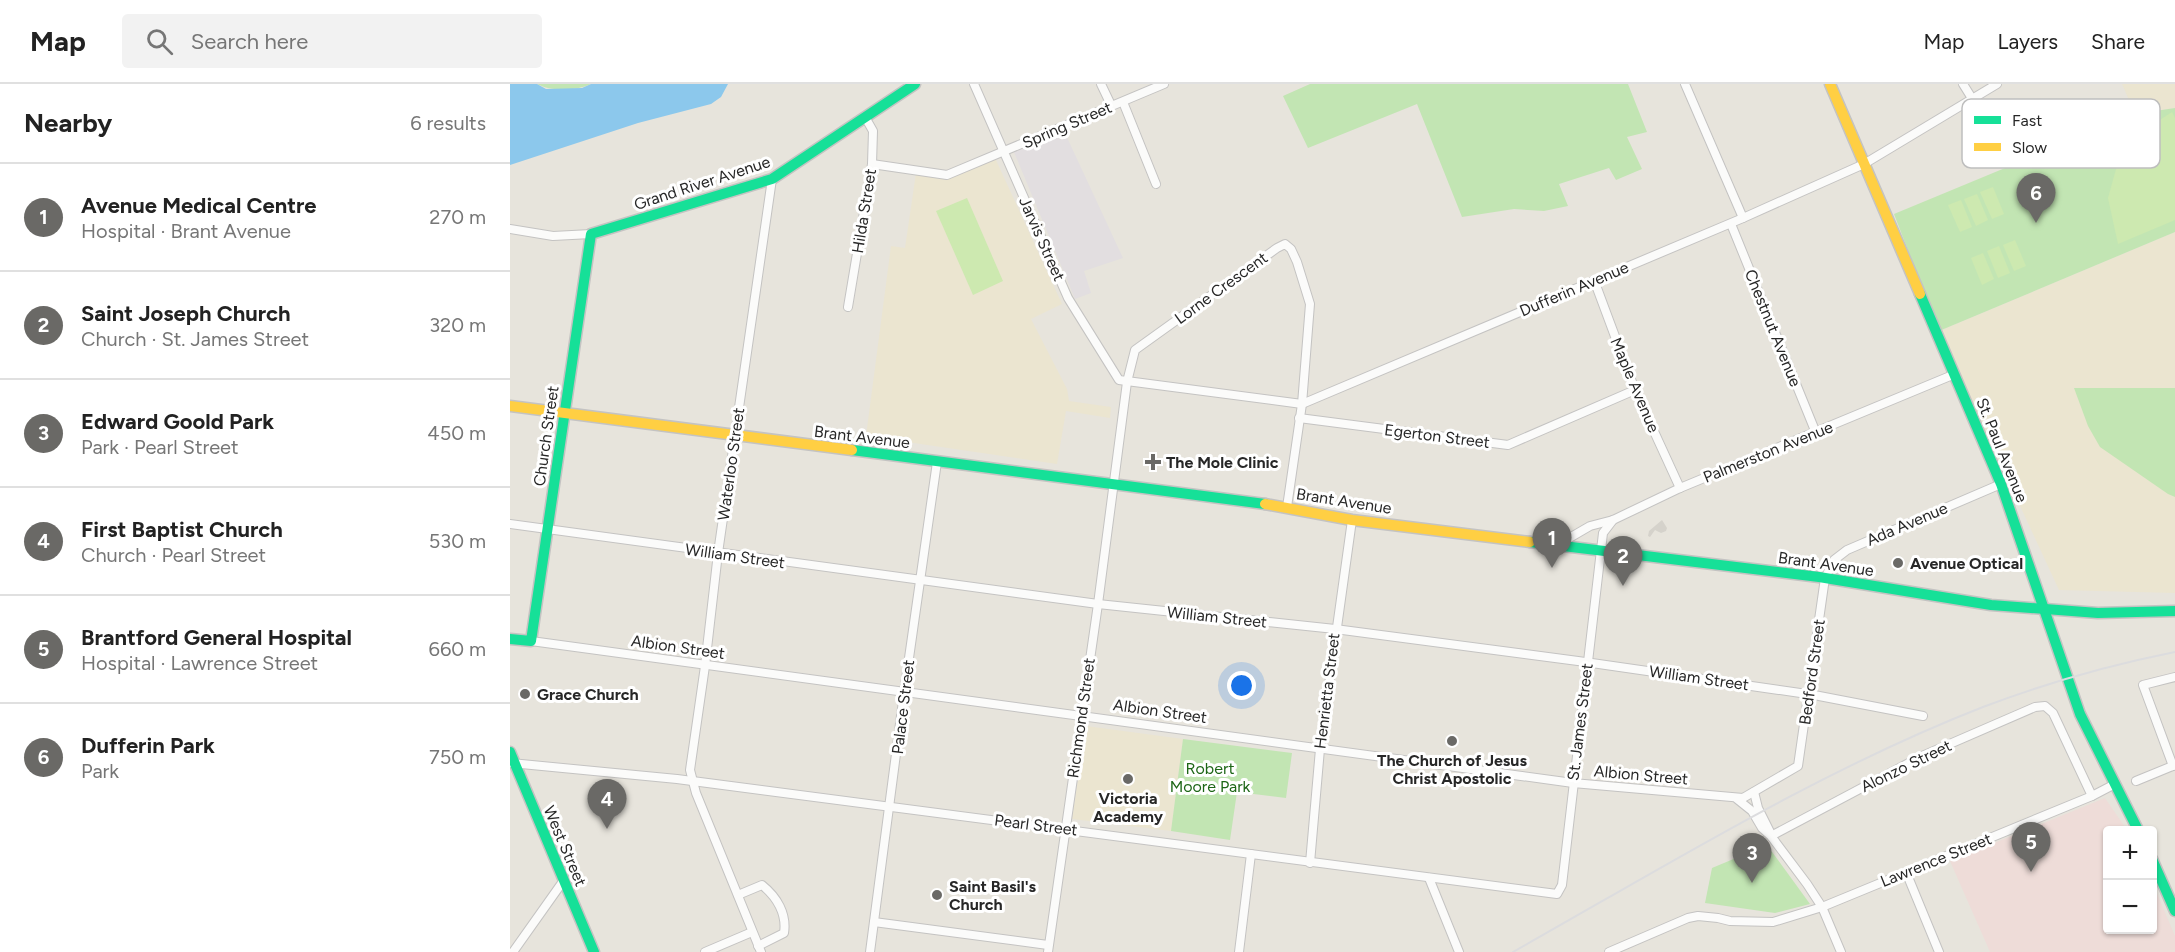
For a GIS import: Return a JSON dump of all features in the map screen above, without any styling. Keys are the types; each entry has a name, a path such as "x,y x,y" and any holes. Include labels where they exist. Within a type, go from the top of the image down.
{"main road":[{"name":"Grand River Avenue","path":"591,234 772,178 915,84"},
{"name":"St. Paul Avenue","path":"1830,84 2001,484 2080,714 2136,826"},
{"name":"Church Street","path":"531,641 591,234"},
{"name":"Brant Avenue","path":"510,406 1287,507 1352,520 1825,578 1991,605 2098,613 2175,611"},
{"name":"Albion Street","path":"510,639 531,641"},
{"name":"West Street","path":"511,759 594,952"},
{"path":"2157,870 2175,911"}],"street":[{"name":"Jarvis Street","path":"974,84 1068,297 1119,380 1126,382"},
{"path":"1101,84 1111,105"},
{"name":"Spring Street","path":"872,164 947,175 1164,84"},
{"path":"1685,84 1743,218"},
{"path":"1963,84 1972,99"},
{"name":"Dufferin Avenue","path":"1974,99 1997,84"},
{"path":"1123,102 1156,184"},
{"name":"Dufferin Avenue","path":"1302,404 1731,224 1864,164 1962,106"},
{"name":"Hilda Street","path":"848,307 872,164 873,131 865,117"},
{"name":"Waterloo Street","path":"759,949 696,793 690,770 718,553 772,178"},
{"name":"Chestnut Avenue","path":"1731,224 1816,433"},
{"name":"Grand River Avenue","path":"510,229 553,236 591,234"},
{"name":"Lorne Crescent","path":"1113,484 1126,382 1135,350 1285,244 1291,249 1298,262 1310,303 1302,404 1287,507"},
{"name":"Maple Avenue","path":"1594,280 1635,390 1680,488"},
{"name":"Palmerston Avenue","path":"1559,544 1590,526 1613,520 1680,488 1955,374"},
{"path":"1126,382 1302,404"},
{"name":"Egerton Street","path":"1299,418 1508,445 1635,390"},
{"name":"Palace Street","path":"870,952 937,462"},
{"name":"Richmond Street","path":"1048,949 1113,484"},
{"name":"Ada Avenue","path":"1825,578 1834,560 1847,550 2001,484"},
{"name":"Henrietta Street","path":"1310,863 1320,749 1352,520"},
{"path":"1602,549 1604,533 1613,520"},
{"name":"William Street","path":"510,524 1098,604 1335,629 1587,662 1811,694 1923,716"},
{"name":"St. James Street","path":"1557,894 1562,885 1602,549"},
{"name":"Bedford Street","path":"1798,766 1811,694 1825,578"},
{"name":"Albion Street","path":"531,641 1573,783 1737,799 1743,798 1798,766"},
{"path":"2136,782 2174,766 2143,685 2175,677"},
{"name":"Alonzo Street","path":"1771,836 1922,756 2035,707 2045,706 2053,713 2092,796"},
{"name":"Pearl Street","path":"511,759 890,806 1557,894"},
{"name":"Lawrence Street","path":"1822,907 2092,796 2115,784"},
{"path":"1754,792 1758,808 1771,836"},
{"path":"1737,799 1752,811 1762,828 1771,836 1808,884 1822,907 1841,952"},
{"path":"1239,952 1251,854"},
{"path":"1906,872 1939,952"},
{"path":"1429,878 1459,952"},
{"path":"512,951 564,880"},
{"path":"738,895 762,885 774,894 786,922 783,933 759,949"},
{"path":"1609,952 1688,918 1698,916 1730,921 1773,922 1822,907"},
{"path":"874,922 1048,949"},
{"path":"705,952 752,932"}],"shaded area":[{"path":"2122,84 2175,84 2175,108 2160,110 2160,99 2128,99"},
{"path":"1064,131 1123,258 1084,271 1091,293 1075,299 1014,152"},
{"path":"995,158 1062,304 1031,319 1067,389 1069,401 1111,407 1110,418 1066,411 1057,464 866,436 891,246 905,248 916,173 951,176"},
{"path":"2175,232 2175,593 2059,590 1939,331"},
{"path":"1662,520 1667,528 1666,531 1661,533 1655,530 1650,537 1648,536 1649,531"},
{"name":"Victoria Academy","path":"1086,726 1183,739 1171,831 1072,819"},
{"path":"2105,798 2124,826 2103,826 2103,934 2157,934 2157,893 2175,936 2175,952 1990,952 1950,861"}],"green space":[{"path":"537,84 591,84 564,90"},
{"path":"1310,84 1628,84 1647,132 1627,137 1642,169 1616,180 1609,168 1559,184 1568,206 1544,211 1514,209 1462,217 1417,104 1308,148 1283,96"},
{"path":"2175,108 2175,232 1939,331 1894,214 2005,168 2160,168 2160,110"},
{"path":"2172,112 2175,118 2175,220 2118,244 2108,198 2116,168 2160,168 2160,120"},
{"path":"1993,187 2004,214 1992,219 1980,192"},
{"path":"1977,194 1988,220 1976,226 1964,199"},
{"path":"967,198 1003,281 973,295 936,211"},
{"path":"1961,200 1972,227 1960,232 1948,205"},
{"path":"2015,240 2026,266 2014,271 2003,245"},
{"path":"1999,246 2010,273 1998,278 1987,251"},
{"path":"1983,253 1994,279 1982,285 1971,258"},
{"path":"2074,388 2175,388 2175,497 2100,447 2088,426"},
{"name":"Robert Moore Park","path":"1183,739 1292,753 1286,798 1237,792 1230,840 1171,831"},
{"path":"1767,845 1810,904 1775,913 1705,903 1712,868"}],"water":[{"path":"510,84 537,84 546,89 582,88 591,84 728,84 721,97 711,104 638,123 510,165"}],"railway":[{"path":"1513,952 1744,821 1922,732 2054,682 2175,652"}],"traffic: fast":[{"path":"510,639 531,641 591,234 772,179 915,84"},
{"path":"1920,294 2001,484 2080,714 2136,826"},
{"path":"852,450 1265,504"},
{"path":"1530,542 1819,577 1991,605 2098,613 2175,611"},
{"path":"510,752 594,952"},
{"path":"2157,870 2175,911"}],"traffic: slow":[{"path":"1830,84 1920,294"},
{"path":"510,406 852,450"},
{"path":"1265,504 1352,520 1530,542"}],"place":[{"name":"Dufferin Park","path":"2036,223"},
{"name":"The Mole Clinic","path":"1153,462"},
{"name":"Avenue Optical","path":"1898,563"},
{"name":"Avenue Medical Centre","path":"1552,568"},
{"name":"Saint Joseph Church","path":"1623,586"},
{"name":"Grace Church","path":"525,694"},
{"name":"The Church of Jesus Christ Apostolic","path":"1452,741"},
{"name":"Victoria Academy","path":"1128,779"},
{"name":"First Baptist Church","path":"607,829"},
{"name":"Brantford General Hospital","path":"2031,872"},
{"name":"Edward Goold Park","path":"1752,883"},
{"name":"Saint Basil's Church","path":"937,895"}]}
